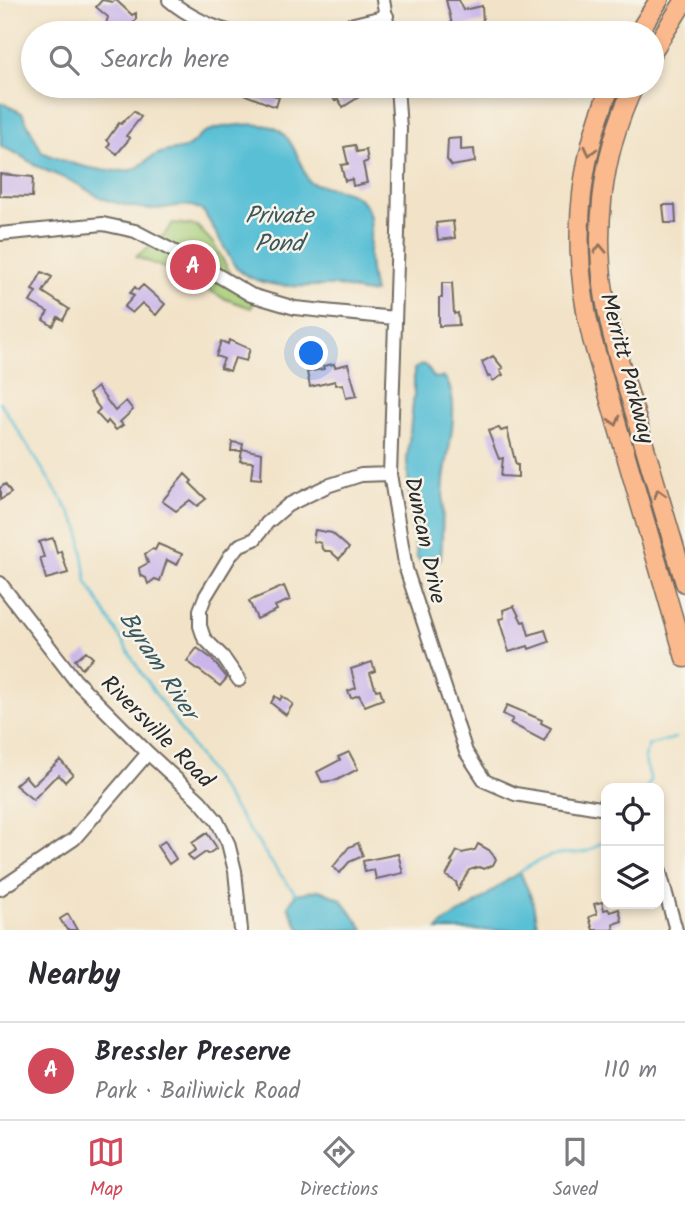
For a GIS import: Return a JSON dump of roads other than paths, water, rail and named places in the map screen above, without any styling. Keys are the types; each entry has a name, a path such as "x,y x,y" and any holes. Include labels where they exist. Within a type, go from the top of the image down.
{"highway":[{"path":"646,21 659,0"},
{"path":"664,33 685,0"},
{"name":"Merritt Parkway","path":"607,98 592,139 582,188 579,239 582,290 592,339 685,658"},
{"name":"Merritt Parkway","path":"629,98 615,136 604,185 600,235 603,285 614,343 685,583"}],"street":[{"path":"169,0 204,21"},
{"path":"383,0 388,21"},
{"path":"366,21 387,16"},
{"name":"Duncan Drive","path":"398,98 400,129 398,233 390,474 406,569 466,752 485,780 515,794 601,808"},
{"path":"0,234 103,224 135,231 251,295 295,308 394,318"},
{"path":"239,680 223,657 204,638 200,626 200,610 230,556 240,545 255,539 267,523 288,505 327,486 361,475 390,474"},
{"name":"Riversville Road","path":"0,583 75,680 148,754 200,801 217,821 228,843 236,871 242,930"},
{"path":"0,889 74,839 148,754"},
{"path":"664,887 676,930"}],"water":[{"name":"Private Pond","path":"0,102 22,113 42,152 74,164 109,171 134,169 158,154 188,147 203,133 213,129 243,125 265,126 280,131 290,142 309,182 352,194 365,205 369,212 371,228 369,258 374,292 337,286 284,286 247,276 236,268 204,212 193,207 146,209 108,201 1,147"},
{"path":"423,364 434,378 444,377 450,387 453,412 444,480 441,558 435,564 429,565 423,565 417,557 411,520 407,460 414,369"},
{"path":"520,872 532,899 538,930 437,930 444,922"},
{"path":"319,890 341,899 364,930 300,930 288,906 296,894"}],"waterway":[{"name":"Byram River","path":"0,402 79,527 87,582 140,671 276,869 297,895"},
{"path":"650,783 644,757 649,745 675,738"},
{"path":"519,874 546,858 584,852 601,843"}],"place":[{"name":"Bressler Preserve","path":"193,267"}]}
